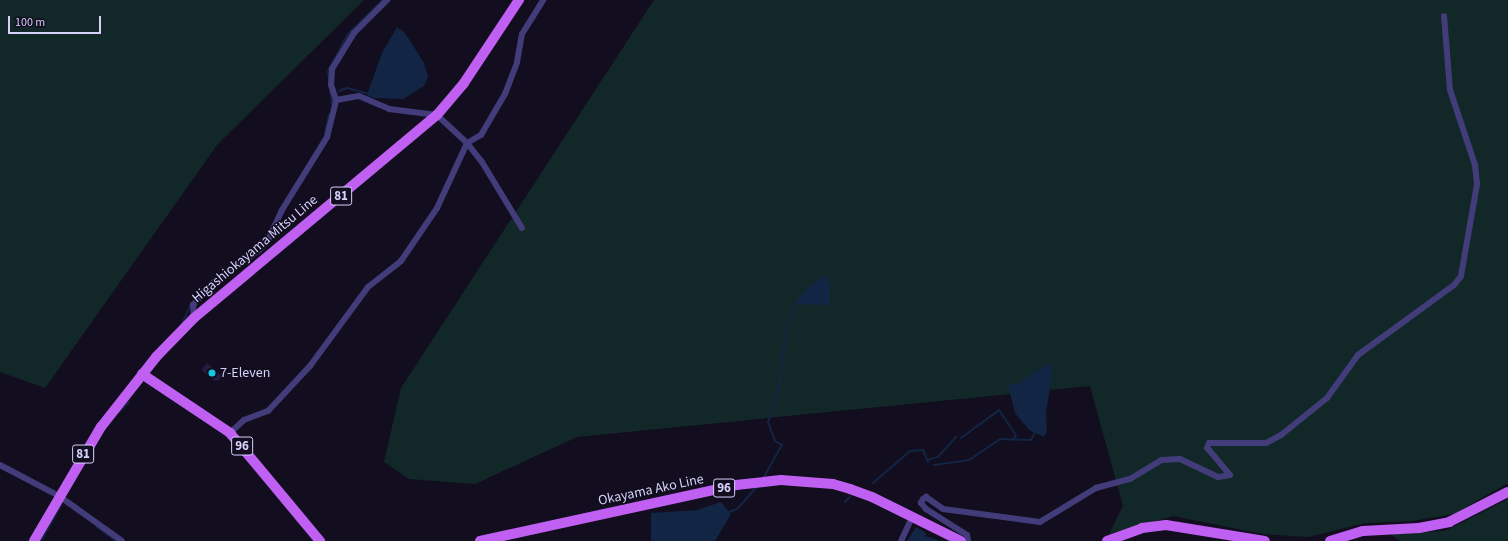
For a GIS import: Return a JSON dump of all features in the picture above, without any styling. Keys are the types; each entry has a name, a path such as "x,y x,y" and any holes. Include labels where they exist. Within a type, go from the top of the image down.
{"main road":[{"name":"Higashiokayama Mitsu Line","path":"34,541 59,496 101,427 142,374 194,318 437,115 464,83 520,0"},
{"name":"96","path":"142,374 230,433 320,541"},
{"name":"Okayama Ako Line","path":"480,541 736,485 781,480 833,484 872,497 961,541"},
{"path":"1330,541 1363,531 1419,528 1449,522 1508,492"},
{"path":"1107,541 1147,527 1166,525 1265,541"}],"street":[{"path":"194,318 193,305 213,283 264,246 282,210 324,144 336,100 330,79 332,69 354,33 387,0"},
{"path":"230,433 244,420 268,411 310,366 368,286 401,261 437,208 467,143 481,135 505,94 518,62 522,34 543,0"},
{"path":"968,541 967,535 926,509 923,499 926,497 943,509 1040,522 1096,488 1130,479 1162,460 1180,459 1218,477 1230,475 1207,448 1209,443 1266,443 1281,435 1327,398 1358,355 1384,338 1454,285 1461,276 1477,184 1475,165 1450,90 1444,16"},
{"path":"336,100 358,96 390,109 437,115 467,143 522,228"},
{"path":"0,465 59,496 122,541"},
{"path":"900,541 912,517"}],"green space":[{"path":"0,0 364,0 217,145 45,388 0,372"},
{"path":"654,0 1508,0 1508,483 1454,514 1412,521 1365,523 1308,537 1263,534 1173,516 1109,534 1123,506 1090,386 577,437 475,484 409,479 384,462 401,388"},
{"path":"1508,499 1508,541 1400,541 1389,533 1445,531"}],"water":[{"path":"397,27 405,33 424,63 428,77 424,86 403,99 374,98 367,96 382,53"},
{"path":"827,275 830,285 830,305 796,304 798,298 812,284"},
{"path":"1049,363 1053,368 1046,413 1047,432 1044,437 1029,430 1015,413 1008,385 1017,384"},
{"path":"721,502 731,514 715,541 651,541 651,513 697,510"},
{"path":"916,527 926,533 925,536 941,541 907,541"}],"building":[{"name":"7-Eleven","path":"207,363 222,376 219,380 215,381 201,370"}],"waterway":[{"path":"332,104 328,71 348,34 383,0"},
{"path":"339,91 347,88 369,94"},
{"path":"325,133 329,114"},
{"path":"201,291 215,278"},
{"path":"764,477 782,445 775,441 768,422 779,388 786,332 797,301"},
{"path":"182,324 191,304"},
{"path":"119,412 129,402"},
{"path":"961,438 999,410 1016,435 1014,438"},
{"path":"934,465 969,460 1000,439 1031,440 1035,432"},
{"path":"927,460 938,457 956,437"},
{"path":"873,483 910,451 923,450 928,462"},
{"path":"729,512 737,509 758,486"},
{"path":"845,502 850,497"},
{"path":"41,541 61,505"},
{"path":"97,527 116,541"}],"place":[{"name":"7-Eleven","path":"212,373"}]}
